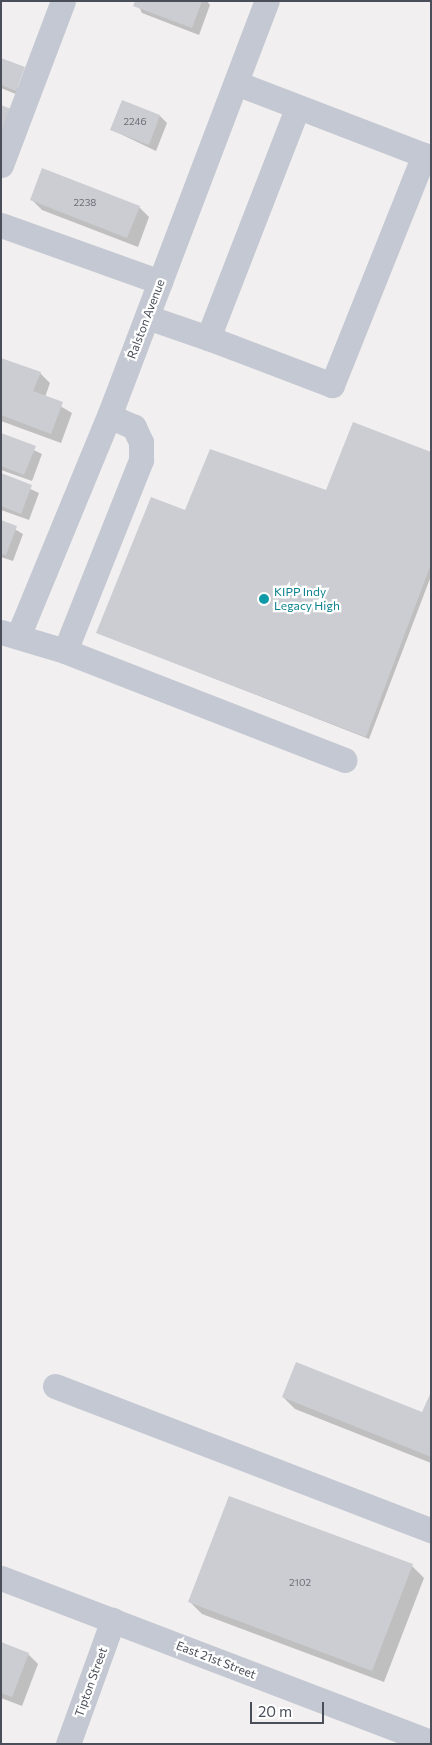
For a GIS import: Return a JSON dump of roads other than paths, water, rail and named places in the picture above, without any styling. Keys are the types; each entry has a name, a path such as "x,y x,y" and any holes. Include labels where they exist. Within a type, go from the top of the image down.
{"street":[{"path":"1,166 63,1"},
{"name":"Ralston Avenue","path":"10,633 109,416 267,1"},
{"path":"147,317 332,385 427,147 297,110 236,83"},
{"path":"208,338 297,110"},
{"path":"1,225 160,282"},
{"path":"65,651 140,460 141,442 134,427 109,416"},
{"path":"10,633 65,651 345,760"},
{"path":"55,1386 431,1530"},
{"name":"East 21st Street","path":"1,1578 431,1742"},
{"name":"Tipton Street","path":"68,1744 113,1620"}],"place":[{"name":"KIPP Indy Legacy High","path":"264,599"}]}
